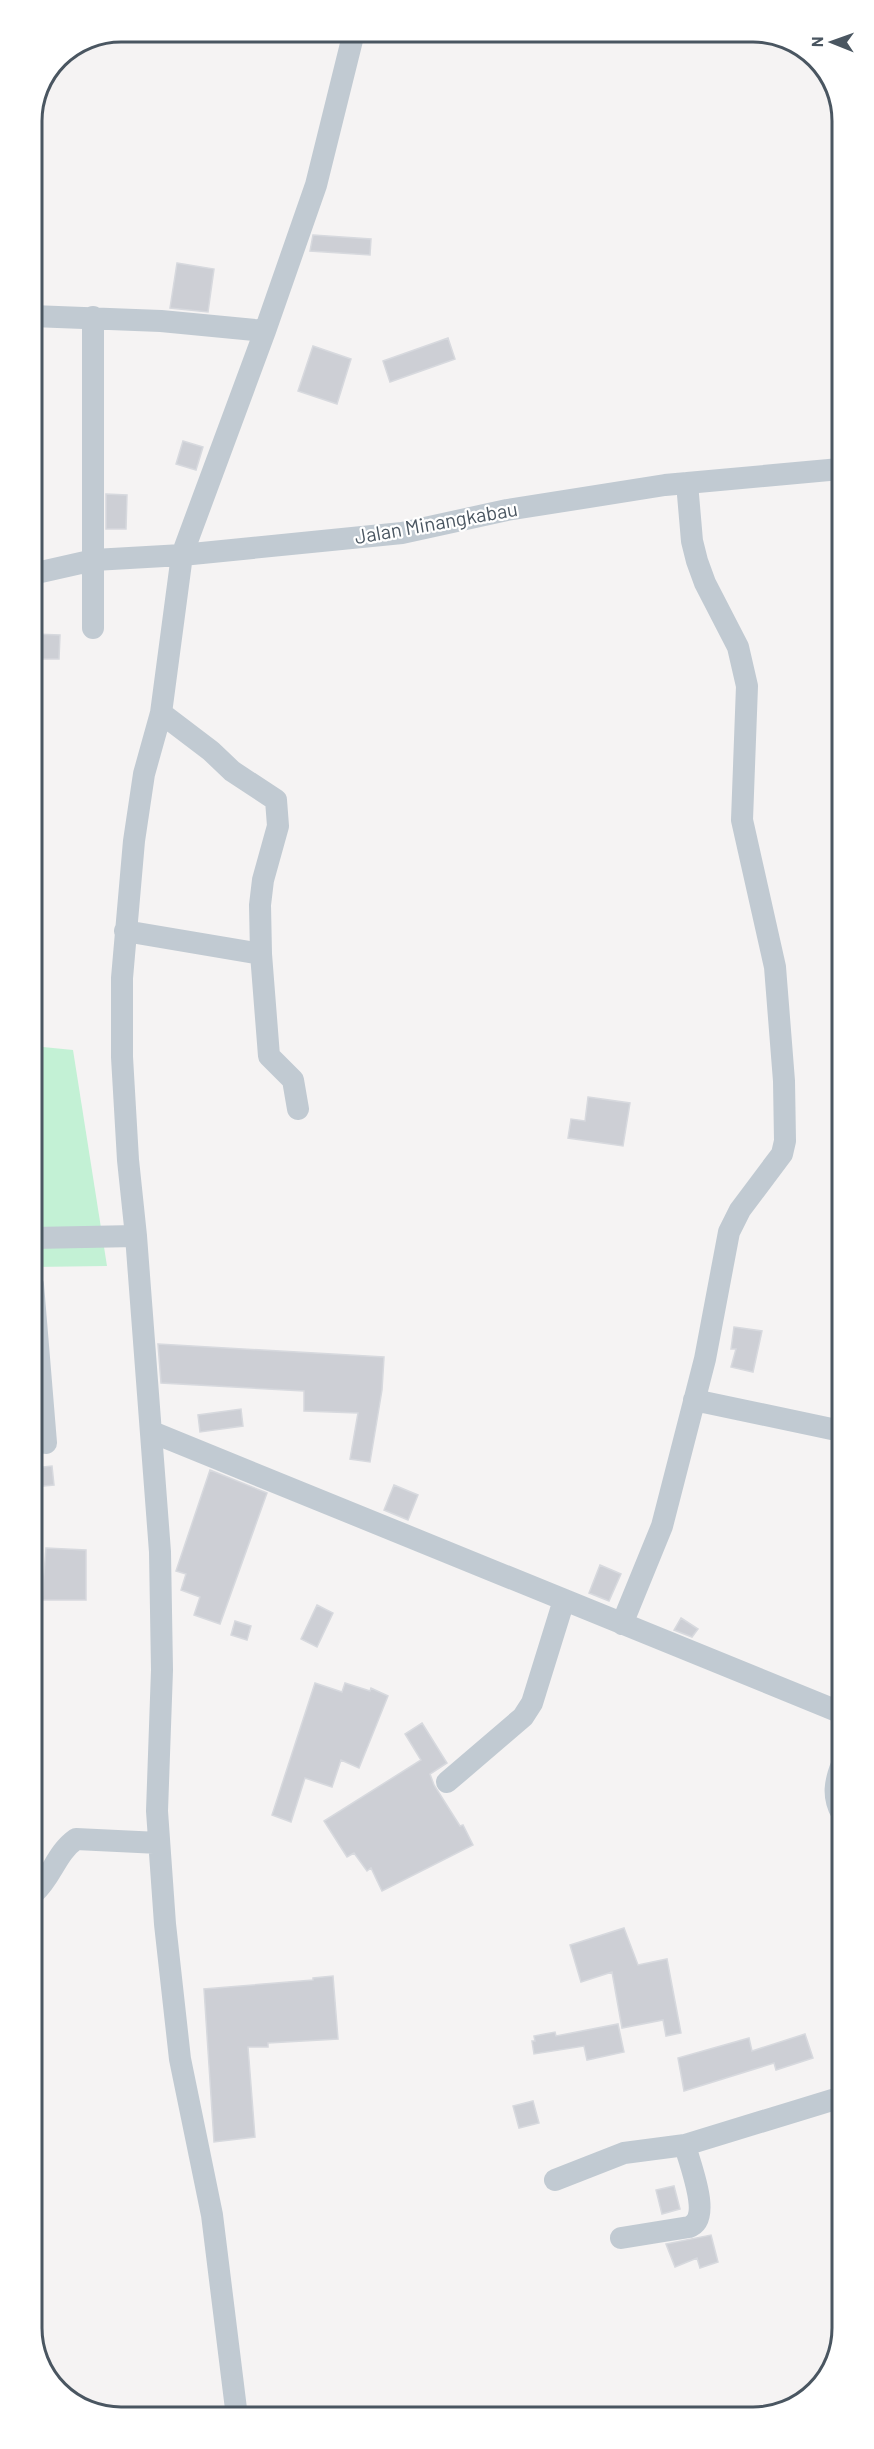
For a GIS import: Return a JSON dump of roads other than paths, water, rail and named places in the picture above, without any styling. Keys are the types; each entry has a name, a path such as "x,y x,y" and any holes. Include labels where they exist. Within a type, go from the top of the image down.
{"street":[{"path":"236,2407 212,2215 180,2059 165,1924 157,1811 162,1670 160,1587 152,1432 128,1160 122,1057 125,932 132,851 144,774 161,713 182,555 266,331 316,184 352,42"},
{"path":"42,316 93,317 266,331"},
{"path":"93,317 93,628"},
{"name":"Jalan Minangkabau","path":"42,571 94,560 182,555 402,533 507,510 687,483 832,470"},
{"path":"622,1624 662,1526 694,1400 729,1232 740,1210 782,1154 785,1141 784,1081 775,967 742,820 747,686 738,647 705,583 697,561 692,541 687,483"},
{"path":"161,713 211,751 232,771 276,800 278,826 263,879 260,905 261,954 269,1056 293,1080 298,1109"},
{"path":"125,932 261,954"},
{"path":"42,1238 136,1236"},
{"path":"42,1394 46,1443"},
{"path":"694,1400 832,1429"},
{"path":"152,1432 832,1709"},
{"path":"447,1782 523,1718 532,1703 564,1600"},
{"path":"42,1884 65,1847 76,1839 159,1843"},
{"path":"555,2180 624,2153 684,2145 832,2100"},
{"path":"621,2238 689,2227 698,2222 700,2202 684,2145"}]}
